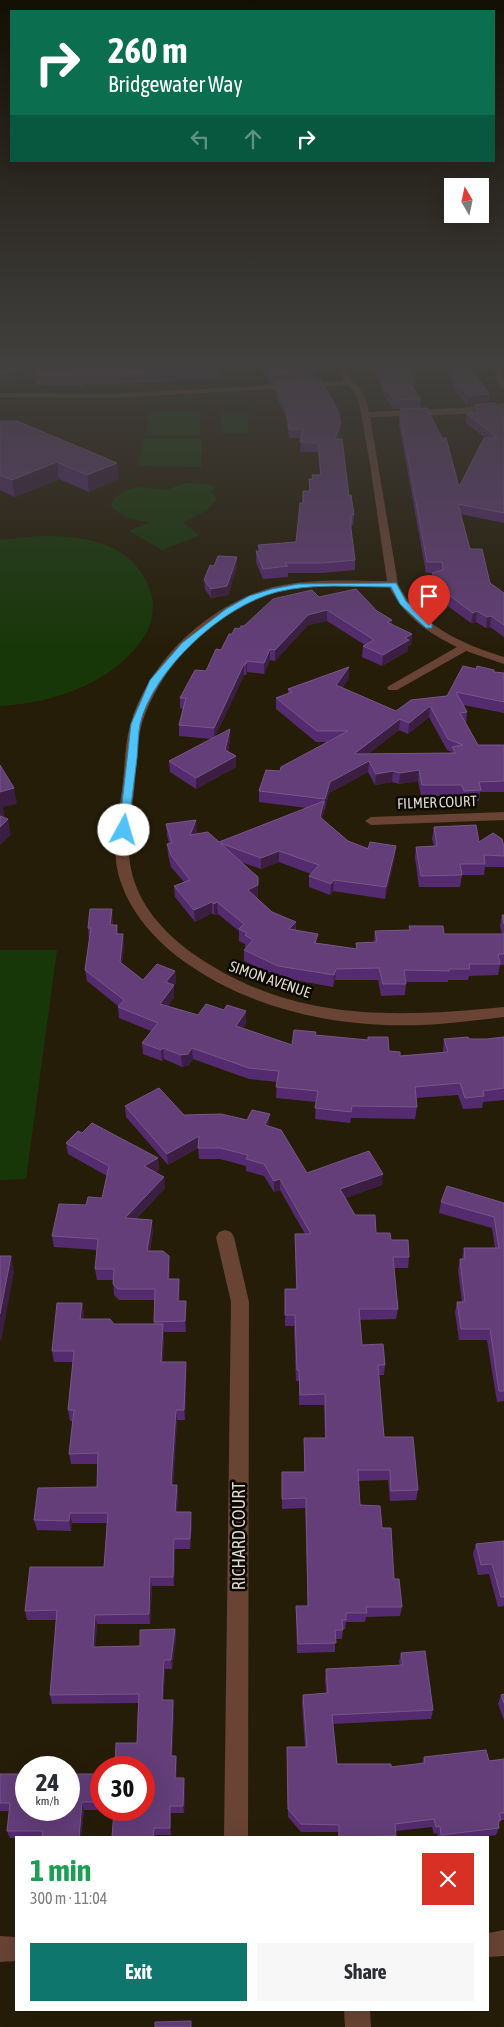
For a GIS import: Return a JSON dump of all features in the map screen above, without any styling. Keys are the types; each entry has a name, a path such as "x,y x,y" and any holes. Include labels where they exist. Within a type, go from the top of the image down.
{"street":[{"path":"373,458 393,584 402,602 414,614 446,637 465,647 504,661"},
{"name":"SIMON AVENUE","path":"393,584 318,584 275,590 252,598 228,611 185,645 155,680 136,724 121,849 125,871 132,893 164,939 213,976 248,992 286,1005 317,1012 364,1018 411,1020 504,1012"},
{"path":"394,688 465,647"},
{"name":"FILMER COURT","path":"371,821 504,816"},
{"name":"RICHARD COURT","path":"224,1237 240,1302 236,1836"},
{"path":"489,1945 504,1943"},
{"path":"0,1949 15,1949"},
{"path":"357,2011 358,2027"}],"green space":[{"path":"140,458 201,458 201,467 138,466"},
{"path":"185,483 208,484 216,487 211,491 216,500 207,510 183,523 200,535 162,550 129,531 151,522 129,518 111,506 113,499 125,491 138,487 167,490"},
{"path":"39,536 73,537 89,540 105,545 132,561 142,574 152,595 152,618 146,634 133,651 118,666 100,678 62,695 21,704 0,706 0,540"},
{"path":"0,950 57,950 26,1179 0,1180"}],"building":[{"path":"0,458 104,458 117,463 87,475 57,462 12,480 0,475"},
{"path":"319,458 344,458 349,496 351,495 354,515 351,515 351,529 355,560 323,563 285,563 288,566 263,569 256,551 261,551 258,545 296,542 300,503 303,503 303,491 310,491 309,479 313,479 312,475 321,475"},
{"path":"408,458 451,458 459,487 474,458 504,458 504,513 458,504 470,549 482,549 490,583 504,593 504,625 491,616 487,617 477,611 473,613 450,596 432,573 443,570 442,562 427,562"},
{"path":"218,556 237,557 227,586 211,589 204,580 210,565 214,566"},
{"path":"356,589 377,611 392,620 387,622 412,634 405,638 409,640 383,655 363,646 374,640 327,610 308,615 275,650 270,649 264,663 247,661 244,664 214,728 179,725 186,698 180,698 195,670 206,671 216,649 221,650 229,634 232,634 235,628 239,629 241,626 244,626 273,599 312,590 319,597"},
{"path":"463,666 476,669 477,666 494,670 494,672 504,673 504,702 456,692 467,712 460,713 478,745 504,745 504,781 479,782 481,790 464,791 462,785 422,785 419,770 376,774 369,761 330,782 325,799 259,791 266,770 280,771 281,767 348,731 317,731 276,698 292,692 288,689 349,667 336,685 396,711 411,700 447,696","holes":["430,706 448,739 463,745 452,747 456,753 354,754 400,719 409,723"]},
{"path":"230,729 225,750 236,756 196,778 169,761"},
{"path":"0,765 14,788 0,792"},
{"path":"324,801 320,817 348,841 368,849 370,842 396,846 386,887 334,880 331,884 309,876 319,865 279,851 261,858 220,843 258,877 258,885 248,890 272,912 296,922 289,929 318,934 315,943 357,949 356,943 377,942 375,931 410,930 409,926 443,926 444,934 504,934 504,954 498,954 500,964 469,964 470,969 449,969 449,971 404,970 406,984 383,984 379,968 336,969 334,975 278,966 244,950 253,940 245,935 247,933 239,929 244,924 217,902 214,904 212,902 194,910 174,886 190,880 171,855 167,844 172,843 166,824 196,820 190,835 208,832 219,842"},
{"path":"0,816 8,819 0,827"},
{"path":"476,825 479,842 493,833 502,839 504,856 484,855 485,864 460,864 462,875 421,876 416,847 437,846 434,827"},
{"path":"90,909 112,909 110,925 117,925 116,934 123,934 120,962 143,980 157,964 175,971 166,982 174,985 160,1004 198,1015 206,1004 224,1010 227,1005 246,1011 236,1026 292,1045 294,1030 316,1032 315,1035 368,1040 368,1037 388,1037 389,1051 400,1052 400,1056 448,1052 444,1039 504,1037 504,1088 483,1091 484,1096 465,1098 460,1083 415,1087 417,1107 352,1106 351,1112 315,1108 318,1091 276,1087 279,1071 249,1068 192,1048 188,1054 181,1055 142,1043 158,1023 118,1007 124,1000 85,970 91,928 88,928"},
{"path":"159,1088 184,1115 221,1114 247,1120 252,1110 270,1114 265,1125 281,1130 307,1173 369,1151 383,1174 340,1189 355,1215 375,1215 376,1233 390,1233 391,1240 408,1240 409,1257 393,1257 398,1309 359,1309 362,1345 383,1344 385,1365 378,1365 384,1437 413,1437 418,1490 391,1491 390,1470 358,1470 360,1505 380,1506 382,1528 391,1528 394,1579 399,1579 402,1607 366,1607 367,1613 346,1613 346,1620 342,1620 343,1630 335,1630 336,1643 298,1644 296,1606 308,1606 306,1498 282,1499 282,1472 305,1472 304,1438 326,1438 325,1394 300,1395 295,1315 285,1315 285,1289 297,1289 295,1234 311,1234 280,1179 274,1181 264,1164 246,1159 248,1155 220,1148 198,1148 199,1136 167,1154 125,1106"},
{"path":"92,1123 158,1158 144,1166 164,1177 125,1218 152,1220 147,1251 163,1251 169,1256 168,1279 179,1279 178,1301 186,1301 185,1321 154,1322 155,1289 118,1289 113,1284 114,1269 95,1269 98,1239 52,1236 59,1204 86,1205 88,1197 102,1198 109,1166 66,1143 78,1131 82,1133"},
{"path":"447,1186 504,1203 504,1391 499,1391 490,1329 461,1329 457,1302 465,1302 460,1259 465,1259 464,1248 499,1248 494,1217 441,1202"},
{"path":"0,1256 11,1256 0,1314"},
{"path":"57,1303 82,1303 80,1319 110,1319 114,1324 163,1324 161,1362 186,1362 184,1410 176,1410 171,1485 177,1485 175,1512 191,1512 190,1539 174,1539 173,1577 150,1577 149,1614 95,1615 93,1647 140,1646 140,1630 175,1629 171,1660 164,1660 162,1700 173,1700 171,1756 176,1756 175,1778 184,1778 183,1806 170,1806 170,1828 154,1828 153,1836 112,1836 113,1821 155,1821 155,1756 115,1756 116,1743 137,1743 139,1694 50,1695 57,1610 25,1611 30,1567 104,1567 108,1513 70,1513 69,1521 34,1520 38,1488 97,1487 98,1453 69,1454 74,1410 68,1410 74,1351 52,1351"},
{"path":"504,1541 504,1597 501,1597 492,1564 481,1565 476,1544"},
{"path":"425,1651 433,1710 332,1715 337,1764 391,1764 391,1767 425,1763 424,1757 486,1750 489,1761 504,1759 504,1813 499,1813 501,1820 498,1821 499,1828 441,1835 440,1826 436,1827 434,1819 395,1824 396,1836 339,1836 339,1825 301,1824 288,1809 287,1747 307,1747 303,1695 328,1693 326,1669 403,1665 401,1653"},
{"path":"0,1774 15,1774 15,1821 80,1821 80,1774 90,1774 90,1802 82,1802 79,1836 42,1836 43,1831 7,1831 10,1803 0,1803"},
{"path":"191,2021 191,2027 155,2027 155,2022"}],"route":[{"path":"124,830 136,724 146,697 155,680 185,645 228,611 252,598 275,590 298,586 318,584 393,584 402,602 429,626"}]}
